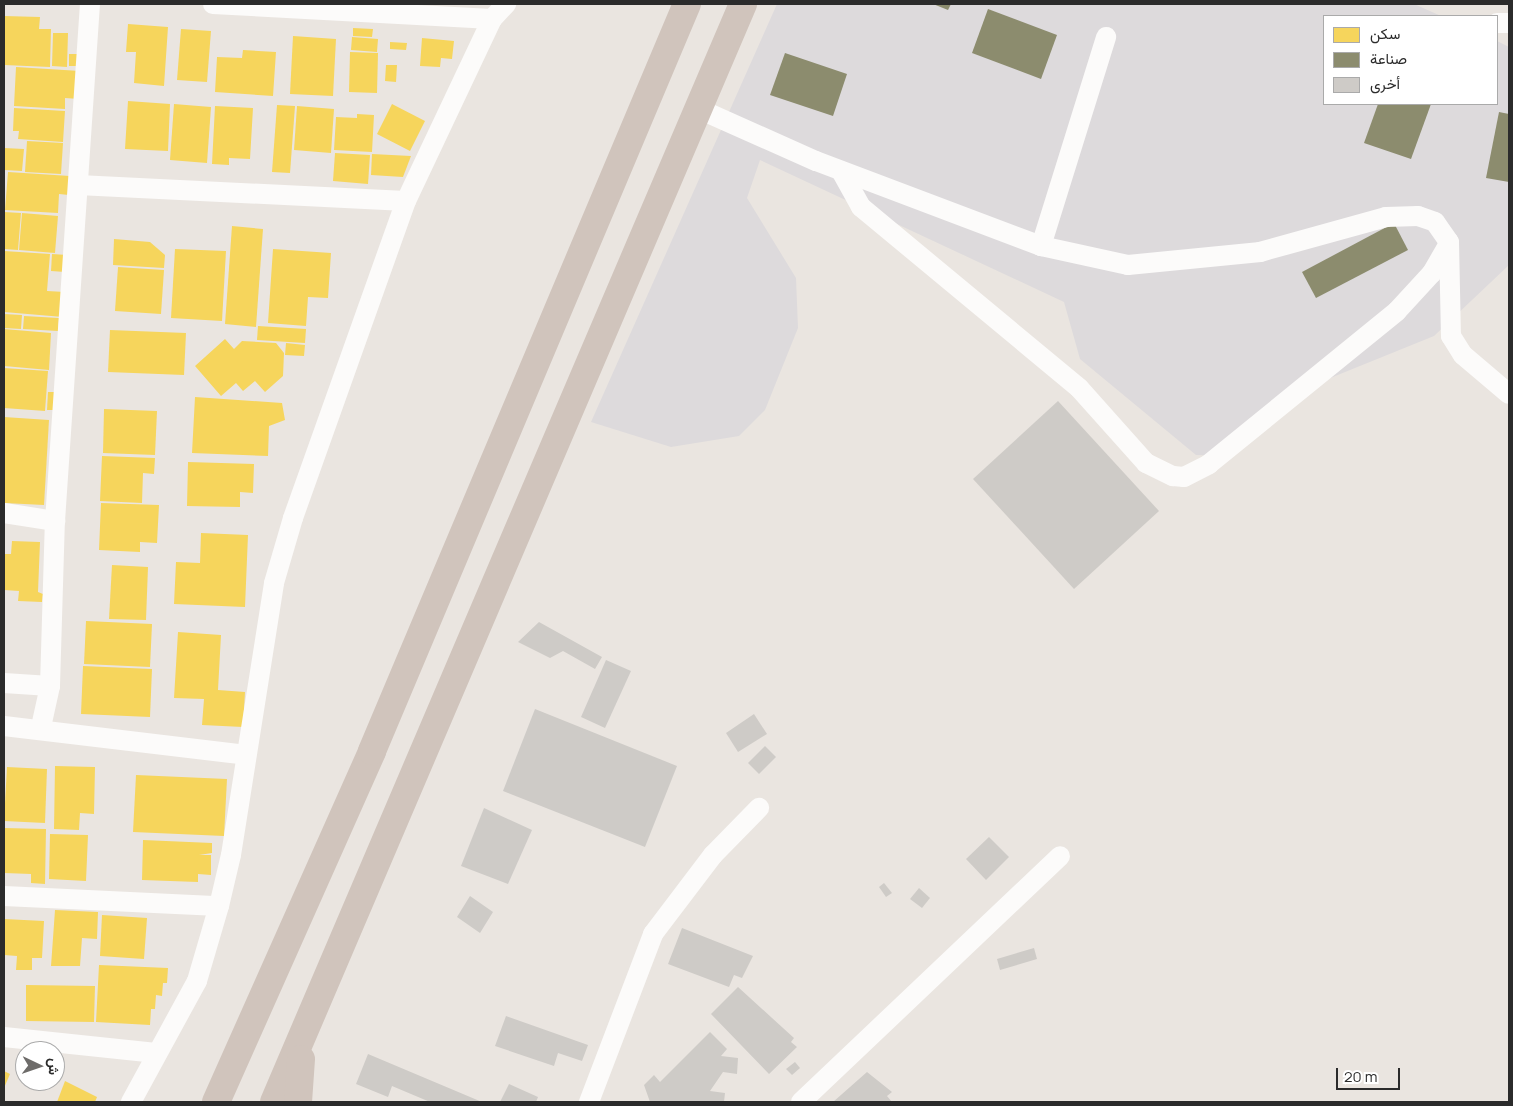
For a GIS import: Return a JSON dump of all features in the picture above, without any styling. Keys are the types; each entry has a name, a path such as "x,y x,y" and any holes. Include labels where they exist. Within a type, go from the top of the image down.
{"highway":[{"path":"216,1102 372,751 687,4"},
{"path":"274,1102 743,4"},
{"path":"298,1102 304,1033"},
{"path":"204,1102 228,1074"}],"street":[{"path":"41,727 50,686 56,521 90,4"},
{"path":"213,4 492,19"},
{"path":"131,1102 156,1053 197,981 219,906 274,583 293,518 406,201 492,19 506,4"},
{"path":"1041,246 1106,37"},
{"path":"699,109 841,171 1041,246 1128,265 1188,262 1260,252 1386,217 1418,216 1435,222 1449,242 1451,336 1463,355 1509,394"},
{"path":"841,171 861,207 1079,388 1146,463 1173,476 1184,477 1209,464 1397,311 1432,273 1449,242"},
{"path":"78,185 406,201"},
{"path":"4,513 56,521"},
{"path":"4,683 50,686"},
{"path":"4,726 41,727 246,755"},
{"path":"589,1102 653,934 713,855 759,808"},
{"path":"801,1102 1060,856"},
{"path":"4,896 219,906"},
{"path":"4,1037 156,1053"}],"shaded area":[{"path":"777,4 1414,4 1439,15 1323,15 1323,105 1498,105 1498,42 1509,47 1509,265 1434,336 1313,385 1232,456 1196,455 1080,359 1064,302 760,160 747,198 796,278 798,328 765,410 739,436 671,447 591,422"}],"building: سكن":[{"path":"4,16 40,17 39,29 51,29 50,67 4,65"},
{"path":"128,24 168,27 164,86 134,83 136,52 126,52"},
{"path":"353,28 373,29 372,37 353,36"},
{"path":"181,29 211,31 207,82 177,80"},
{"path":"53,33 68,33 67,67 52,66"},
{"path":"293,36 336,39 333,96 290,94"},
{"path":"352,37 378,39 377,52 351,50"},
{"path":"422,38 454,41 452,59 441,58 440,67 420,66"},
{"path":"390,42 407,43 406,50 390,49"},
{"path":"243,50 276,52 273,96 215,92 217,57 242,58"},
{"path":"350,52 378,53 377,93 349,92"},
{"path":"69,54 79,54 79,66 69,66"},
{"path":"386,65 397,65 396,82 385,81"},
{"path":"16,67 80,71 79,99 65,98 65,109 14,106"},
{"path":"128,101 170,104 168,151 125,149"},
{"path":"174,104 211,107 207,163 170,160"},
{"path":"392,104 425,121 410,151 377,134"},
{"path":"277,105 295,106 290,173 272,172"},
{"path":"215,106 253,108 250,159 229,158 229,165 212,164"},
{"path":"297,106 334,109 331,153 294,150"},
{"path":"14,108 65,111 63,142 18,139 19,131 13,131"},
{"path":"357,114 374,115 372,152 334,150 336,117 357,118"},
{"path":"27,141 63,143 61,174 25,172"},
{"path":"4,148 24,149 22,171 4,170"},
{"path":"335,153 370,155 368,184 333,181"},
{"path":"372,154 411,156 403,177 371,175"},
{"path":"8,172 70,176 69,195 59,194 58,213 5,210"},
{"path":"4,212 21,213 18,250 4,249"},
{"path":"22,213 58,216 55,253 19,250"},
{"path":"232,226 263,229 256,327 225,324"},
{"path":"114,239 150,242 165,255 164,268 113,265"},
{"path":"175,249 226,251 222,321 171,318"},
{"path":"273,249 331,253 328,298 308,297 306,326 268,323"},
{"path":"4,251 50,254 47,291 65,292 63,317 4,312"},
{"path":"52,254 67,255 65,272 51,271"},
{"path":"118,267 164,270 161,314 115,311"},
{"path":"4,314 22,315 21,329 4,328"},
{"path":"24,316 59,318 58,331 23,329"},
{"path":"258,326 306,329 305,343 257,340"},
{"path":"4,329 51,333 49,370 4,366"},
{"path":"110,330 186,333 184,375 108,372"},
{"path":"225,339 234,349 242,341 276,343 284,353 283,376 265,392 255,381 243,391 236,383 221,396 195,366"},
{"path":"286,343 305,345 304,356 285,355"},
{"path":"4,368 48,371 45,411 4,408"},
{"path":"48,392 58,392 57,410 47,410"},
{"path":"195,397 282,403 285,420 269,426 268,456 192,453"},
{"path":"104,409 157,411 155,455 103,453"},
{"path":"4,417 49,420 44,505 4,503"},
{"path":"102,456 155,458 154,474 143,473 142,503 100,501"},
{"path":"188,462 254,464 253,493 240,492 240,507 187,506"},
{"path":"101,503 159,505 157,543 140,542 140,552 99,550"},
{"path":"201,533 248,535 245,607 174,604 176,562 200,563"},
{"path":"12,541 40,542 38,592 43,594 42,602 18,601 19,591 4,590 4,554 11,554"},
{"path":"112,565 148,567 146,620 109,619"},
{"path":"86,621 152,624 150,667 84,664"},
{"path":"178,632 221,635 218,690 245,692 243,727 202,725 204,699 174,698"},
{"path":"83,666 152,669 150,717 81,714"},
{"path":"55,766 95,767 94,814 80,813 79,830 54,829"},
{"path":"7,767 47,769 45,823 4,821"},
{"path":"136,775 227,779 224,836 133,832"},
{"path":"4,828 46,829 45,884 31,883 31,874 4,873"},
{"path":"50,834 88,835 86,881 49,879"},
{"path":"143,840 212,843 212,853 199,855 211,855 211,875 198,874 198,882 142,880"},
{"path":"55,910 98,912 97,939 82,938 80,966 51,966"},
{"path":"102,915 147,918 144,959 100,956"},
{"path":"4,919 44,921 42,958 32,958 32,970 16,970 17,956 4,955"},
{"path":"99,965 168,968 167,983 163,983 162,996 156,995 155,1009 151,1009 150,1025 96,1022"},
{"path":"26,985 95,986 94,1022 26,1021"},
{"path":"4,1071 10,1074 4,1088"},
{"path":"65,1081 97,1097 95,1102 57,1102 61,1091 65,1091"}],"building: صناعة":[{"path":"933,4 951,4 948,10"},
{"path":"988,9 1057,35 1041,79 972,53"},
{"path":"785,53 847,74 833,116 770,95"},
{"path":"1378,105 1431,105 1411,159 1364,143"},
{"path":"1499,112 1509,114 1509,182 1486,178"},
{"path":"1394,223 1408,250 1316,298 1302,272"}],"building: أخرى":[{"path":"1058,401 1159,511 1074,589 973,479"},
{"path":"539,622 602,657 595,669 563,651 550,658 518,642"},
{"path":"606,660 631,671 605,728 581,717"},
{"path":"535,709 677,766 645,847 503,791"},
{"path":"754,714 767,734 738,752 726,733"},
{"path":"765,746 776,757 759,774 748,763"},
{"path":"484,808 532,830 508,884 461,866"},
{"path":"989,837 1009,857 986,880 966,859"},
{"path":"884,883 892,893 886,897 879,887"},
{"path":"919,888 930,898 922,908 910,899"},
{"path":"470,896 493,912 480,933 457,917"},
{"path":"682,928 753,956 742,978 734,975 729,987 668,964"},
{"path":"1034,948 1037,959 1000,970 997,959"},
{"path":"738,987 794,1038 791,1042 797,1047 769,1074 711,1014"},
{"path":"506,1016 588,1045 582,1061 558,1053 554,1066 495,1046"},
{"path":"710,1032 727,1049 721,1056 738,1058 737,1074 723,1072 710,1091 725,1093 724,1102 650,1102 644,1085 654,1075 660,1082"},
{"path":"368,1054 482,1102 430,1102 392,1086 388,1097 356,1084"},
{"path":"795,1062 800,1068 792,1075 786,1069"},
{"path":"867,1072 892,1092 887,1096 892,1102 833,1102"},
{"path":"509,1084 538,1097 536,1102 500,1102"}]}
